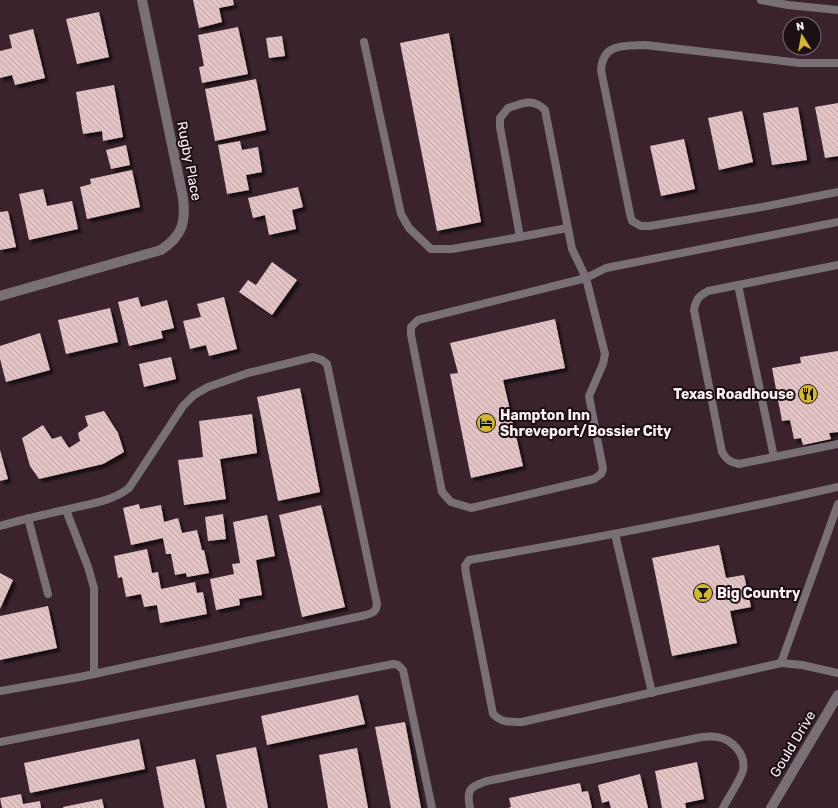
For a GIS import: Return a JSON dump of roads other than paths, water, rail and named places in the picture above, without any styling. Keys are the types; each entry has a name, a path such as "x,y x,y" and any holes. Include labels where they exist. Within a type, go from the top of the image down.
{"street":[{"name":"Rugby Place","path":"0,296 161,250 170,243 182,229 184,217 183,198 142,0"},
{"name":"Gould Drive","path":"771,808 838,695"}],"lane":[{"path":"762,0 788,5 838,10"},
{"path":"364,42 401,214 409,228 431,249 452,250 567,228"},
{"path":"838,63 800,63 645,45 622,46 612,49 605,54 601,70 630,214 632,221 641,226 650,226 762,207 838,192"},
{"path":"520,237 500,127 500,118 508,108 519,104 533,102 538,104 544,110 572,249 586,278 605,354 603,364 589,396 602,469 601,474 594,479 471,508 451,502 442,492 411,335 412,327 418,320 586,278 606,268 838,222"},
{"path":"838,265 708,291 699,296 695,302 694,310 722,452 726,459 730,462 739,464 838,444"},
{"path":"738,285 774,457"},
{"path":"0,526 66,510 122,494 129,488 183,406 194,395 208,387 248,373 313,357 322,360 327,364 377,604 376,610 373,613 366,615 94,674 0,691"},
{"path":"838,487 750,507 615,534 469,560 465,566 493,714 498,719 507,722 522,722 781,663 802,665 838,673"},
{"path":"781,663 838,504"},
{"path":"66,510 88,567 94,588 94,674"},
{"path":"28,518 48,594"},
{"path":"615,534 652,693"},
{"path":"0,742 393,664 398,665 403,670 432,808"},
{"path":"470,808 468,798 470,789 474,785 487,781 702,737 717,737 728,741 740,752 742,757 743,771 722,808"}],"place":[{"name":"Texas Roadhouse","path":"808,394"},
{"name":"Hampton Inn Shreveport/Bossier City","path":"486,423"},
{"name":"Big Country","path":"703,593"}]}
